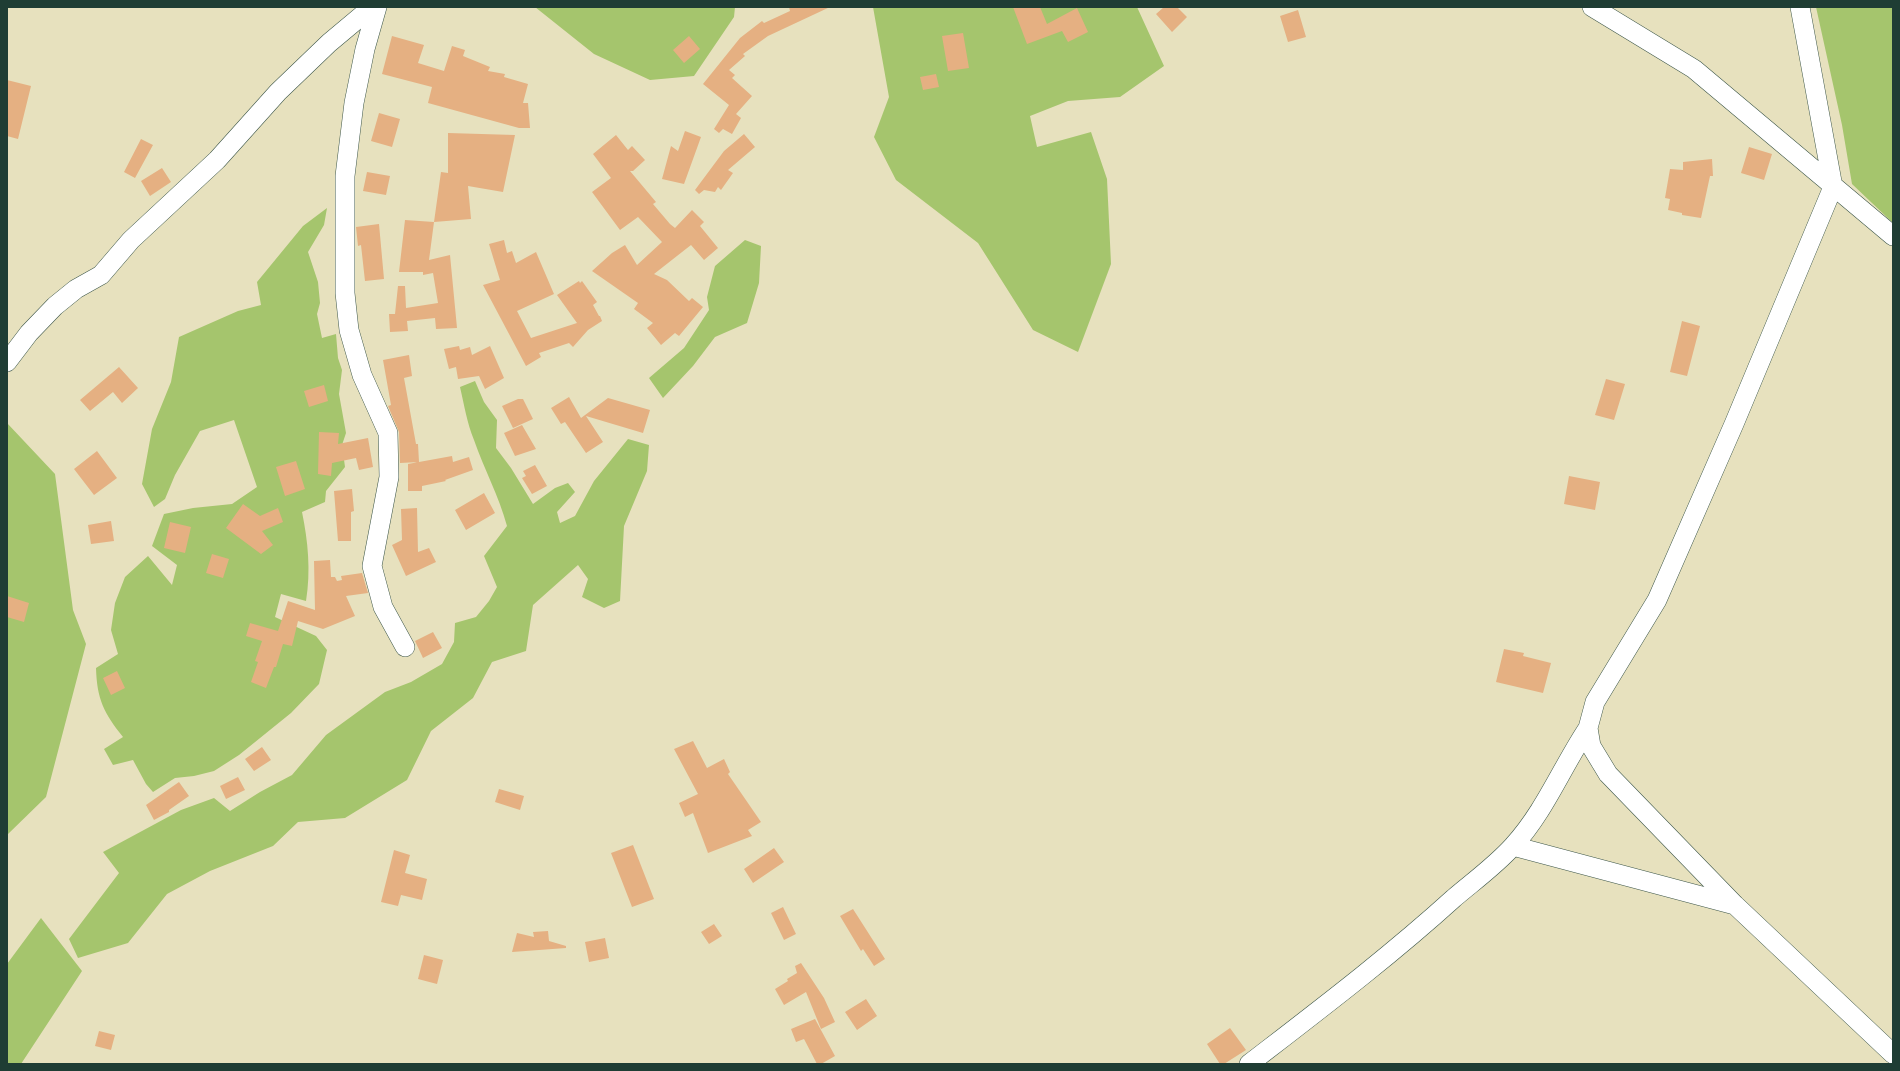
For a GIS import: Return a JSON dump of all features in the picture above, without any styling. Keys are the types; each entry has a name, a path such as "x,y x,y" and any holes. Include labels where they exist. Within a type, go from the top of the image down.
{"street":[{"path":"7,362 29,333 55,306 76,289 101,275 131,240 217,160 290,81 329,43 372,7"},
{"path":"377,7 363,57 354,103 345,176 345,293 349,330 362,375 388,433 389,477 372,566 383,607 405,647"},
{"path":"1592,7 1694,69 1893,236"},
{"path":"1249,1064 1360,979 1433,918 1513,846 1548,798 1574,750 1588,728 1595,702 1657,600 1734,424 1833,187 1800,7"},
{"path":"1588,728 1591,746 1608,774 1735,904 1893,1054"},
{"path":"1513,846 1735,904"}],"green space":[{"path":"535,7 735,7 734,17 694,76 650,80 594,54"},
{"path":"873,7 1137,7 1164,66 1120,97 1068,101 1030,116 1037,147 1091,132 1107,179 1111,264 1078,352 1033,330 978,243 896,180 874,137 889,97"},
{"path":"1816,7 1893,7 1893,223 1852,184 1842,125"},
{"path":"327,208 324,225 308,252 318,282 320,303 317,314 322,338 336,334 338,358 342,370 339,394 346,433 342,445 345,467 326,491 325,502 302,512 308,556 308,590 306,601 281,594 275,617 316,636 327,650 319,684 291,713 239,755 214,771 194,776 175,778 153,792 146,784 133,760 113,765 104,749 123,737 111,721 103,706 98,689 96,668 118,654 111,630 115,603 125,577 148,556 172,585 177,565 152,546 164,514 193,508 232,504 257,487 234,420 200,431 175,475 165,499 154,507 142,484 152,429 171,382 179,337 238,311 261,305 257,282 303,226"},
{"path":"745,240 761,246 759,283 747,323 715,337 693,366 663,398 649,378 684,348 709,310 707,297 715,266"},
{"path":"475,381 484,402 497,420 496,448 511,468 533,504 555,488 568,483 575,492 557,512 560,523 575,516 594,481 628,439 649,445 647,471 624,526 620,601 604,608 582,597 588,579 578,565 533,605 526,651 492,662 473,698 431,731 407,780 345,818 298,822 273,846 210,871 167,894 128,943 78,958 69,939 119,873 103,852 181,810 214,798 230,811 260,792 292,775 326,735 385,692 411,682 442,664 454,642 455,623 476,617 489,601 497,587 484,556 507,526 500,504 478,451 464,407 460,387"},
{"path":"7,423 55,474 73,610 86,644 46,797 7,835"},
{"path":"41,918 82,971 21,1064 7,1064 7,964"}],"building":[{"path":"789,7 830,7 768,36 743,54 745,56 729,70 735,75 732,78 752,96 736,114 741,118 732,134 723,129 719,133 714,129 729,105 703,84 740,38 762,21 764,23 790,11"},
{"path":"1013,7 1040,7 1047,24 1077,8 1088,32 1068,42 1062,31 1027,44"},
{"path":"1164,7 1177,7 1187,17 1172,32 1156,14"},
{"path":"1298,10 1306,37 1288,42 1280,16"},
{"path":"963,33 969,68 948,71 942,36"},
{"path":"392,36 424,45 418,63 444,71 452,46 465,50 463,56 490,67 488,71 505,74 504,77 528,84 523,103 528,103 530,128 519,128 428,103 432,87 382,74"},
{"path":"689,36 700,49 684,63 673,50"},
{"path":"936,74 939,87 923,90 920,77"},
{"path":"7,80 31,86 18,139 7,136"},
{"path":"379,113 400,119 392,147 371,141"},
{"path":"685,131 701,137 684,184 662,179 671,146 678,151"},
{"path":"448,133 515,135 503,192 468,186 471,219 434,222 441,172 448,173"},
{"path":"744,134 755,147 728,170 733,173 721,190 718,187 715,192 704,190 699,194 695,190 724,151"},
{"path":"616,135 628,150 632,146 645,160 633,171 630,171 656,202 653,204 670,224 675,228 692,210 704,222 700,226 718,248 704,260 691,245 654,274 667,280 689,301 692,298 703,307 679,336 675,333 661,345 647,328 653,323 634,309 638,303 592,271 612,253 625,245 637,265 662,242 638,217 620,230 592,192 611,178 593,154"},
{"path":"141,139 153,145 135,178 124,172"},
{"path":"1749,147 1772,154 1764,180 1741,173"},
{"path":"1712,159 1713,176 1710,176 1701,218 1682,215 1682,213 1668,210 1670,199 1665,198 1670,169 1683,170 1683,162"},
{"path":"162,168 171,182 150,196 141,181"},
{"path":"367,172 390,176 386,195 363,191"},
{"path":"405,220 434,222 429,260 450,255 457,328 436,329 435,318 407,321 408,331 390,332 389,314 395,314 398,286 405,286 406,308 438,303 433,273 423,275 423,272 399,272"},
{"path":"379,224 384,279 365,281 361,245 358,246 356,227"},
{"path":"504,240 507,253 512,251 516,263 536,252 554,294 517,311 531,338 577,323 557,295 579,281 580,283 582,281 597,302 593,305 602,321 588,330 573,347 569,343 539,353 541,357 526,366 483,285 500,280 489,244"},
{"path":"1682,321 1700,326 1687,376 1670,372"},
{"path":"459,346 460,350 470,347 472,355 490,346 504,378 485,389 479,376 458,379 456,367 449,369 444,349"},
{"path":"409,355 412,376 404,378 416,444 418,444 419,462 400,463 399,432 388,406 391,405 383,360"},
{"path":"119,367 138,388 122,403 113,392 90,411 80,400"},
{"path":"1606,379 1625,384 1614,420 1595,415"},
{"path":"324,385 328,401 309,407 304,391"},
{"path":"569,397 581,418 608,398 650,410 643,433 586,416 603,442 586,453 565,422 561,424 551,408"},
{"path":"518,399 523,399 533,419 513,428 502,406"},
{"path":"522,425 536,449 515,456 504,433"},
{"path":"319,432 339,433 338,444 368,438 373,467 359,470 356,458 332,463 331,476 318,474"},
{"path":"97,451 117,478 94,495 74,469"},
{"path":"452,456 453,462 469,457 473,470 445,480 446,481 422,486 422,491 408,491 408,464"},
{"path":"296,461 305,489 285,496 276,467"},
{"path":"535,465 547,486 532,494 522,478 526,476 523,471"},
{"path":"1569,476 1600,482 1595,510 1564,504"},
{"path":"352,489 354,511 351,512 351,541 338,541 334,491"},
{"path":"484,493 495,513 466,530 455,510"},
{"path":"243,504 260,516 278,508 283,522 262,531 273,545 261,554 226,528"},
{"path":"417,508 418,552 429,548 436,562 406,576 392,545 402,540 401,509"},
{"path":"111,521 114,541 91,544 88,525"},
{"path":"170,522 191,527 185,553 164,548"},
{"path":"212,554 229,559 223,578 206,573"},
{"path":"330,560 331,577 335,577 337,581 342,580 341,576 362,573 368,593 346,596 355,616 323,629 298,621 292,646 283,644 276,667 274,667 266,688 251,682 258,662 255,661 262,641 246,636 250,623 278,631 288,601 315,610 314,561"},
{"path":"7,596 29,603 24,622 7,617"},
{"path":"433,632 442,648 423,658 415,641"},
{"path":"1504,649 1524,653 1523,656 1551,663 1543,693 1496,682"},
{"path":"117,671 125,688 111,695 103,678"},
{"path":"693,741 707,768 724,759 730,772 728,774 761,822 748,830 752,836 708,853 693,813 685,817 679,803 698,794 674,749"},
{"path":"262,747 271,760 254,771 245,759"},
{"path":"238,777 245,790 226,799 220,786"},
{"path":"179,782 189,796 169,810 169,812 154,820 146,805"},
{"path":"499,789 524,796 520,810 495,802"},
{"path":"633,845 654,899 632,907 611,853"},
{"path":"774,848 784,862 753,883 744,869"},
{"path":"394,850 410,855 405,873 427,879 422,900 401,895 398,906 381,902"},
{"path":"783,907 796,934 784,940 771,913"},
{"path":"853,909 885,959 874,966 863,949 861,951 840,916"},
{"path":"714,924 722,936 709,944 701,932"},
{"path":"548,931 549,941 566,946 566,948 512,952 517,933 534,937 533,932"},
{"path":"605,938 609,958 589,962 585,942"},
{"path":"424,955 443,960 437,984 418,979"},
{"path":"801,963 824,998 835,1022 821,1029 806,992 784,1005 775,989 797,973 795,966"},
{"path":"866,999 877,1016 857,1030 845,1012"},
{"path":"815,1019 835,1056 821,1064 817,1064 804,1039 796,1042 791,1029"},
{"path":"1230,1028 1246,1050 1224,1064 1220,1064 1207,1044"},
{"path":"99,1031 115,1035 111,1050 95,1046"}]}
